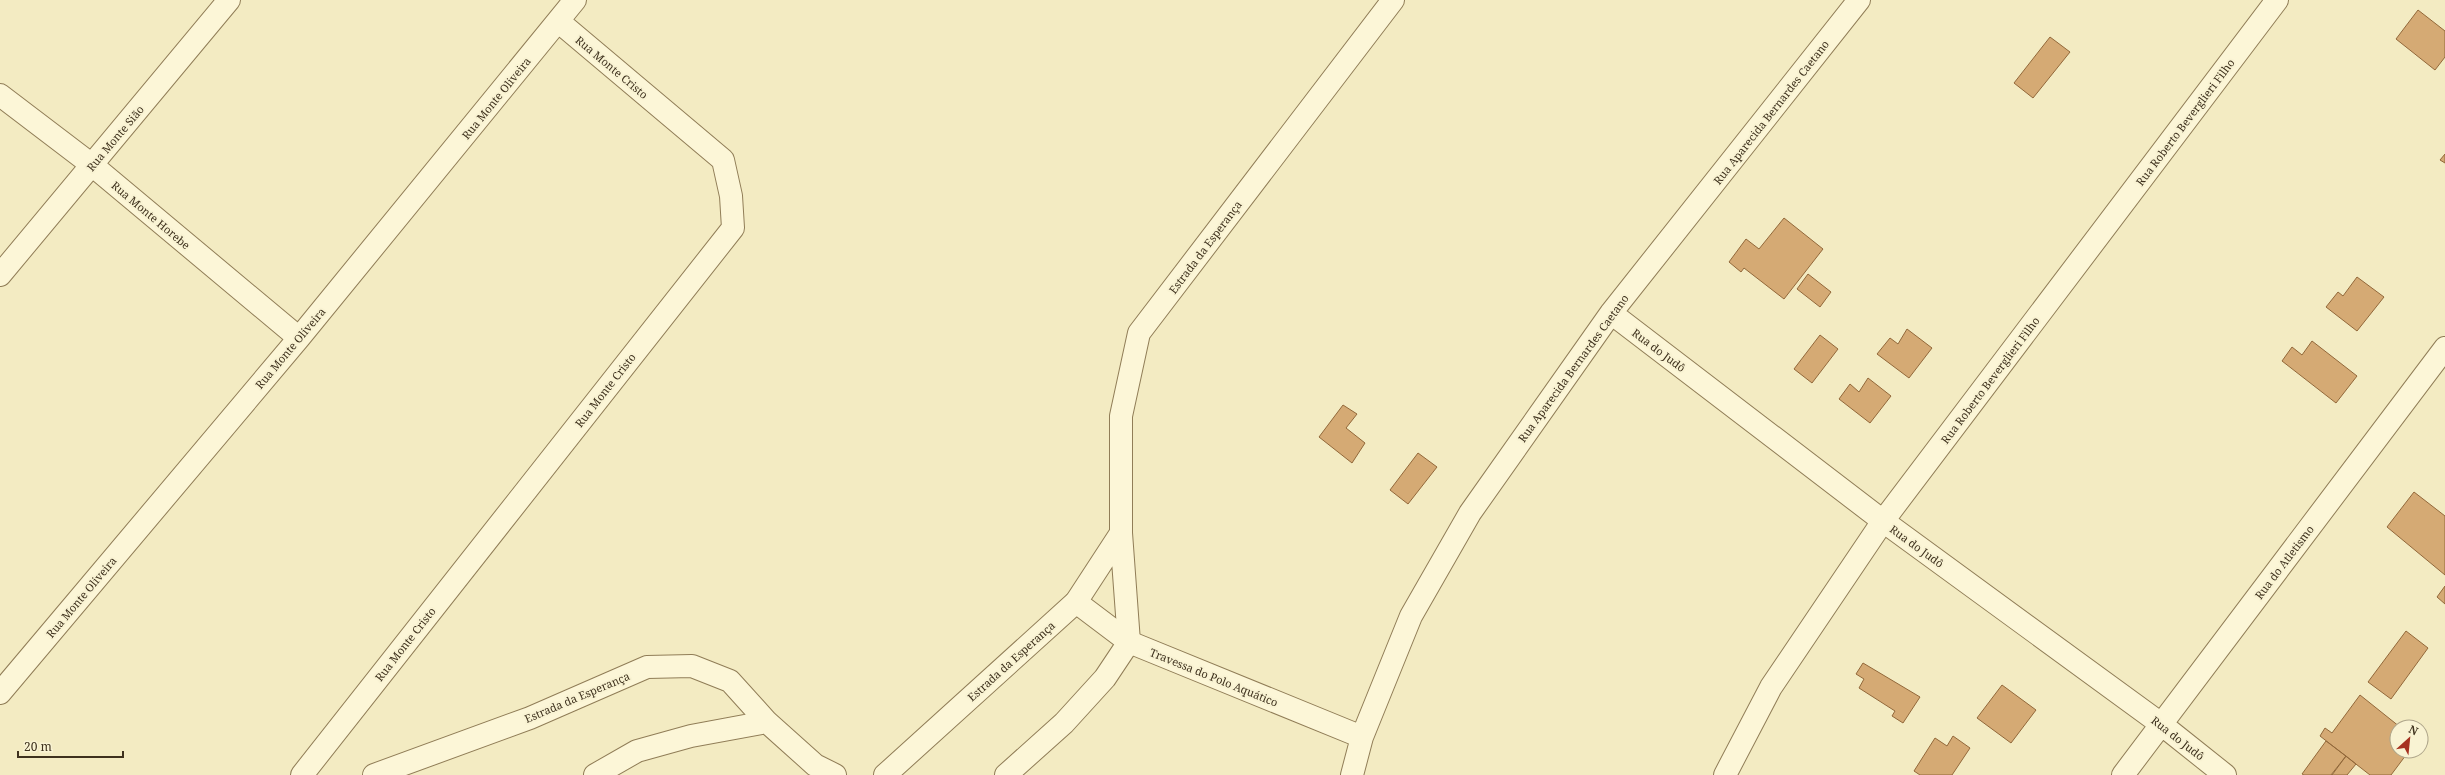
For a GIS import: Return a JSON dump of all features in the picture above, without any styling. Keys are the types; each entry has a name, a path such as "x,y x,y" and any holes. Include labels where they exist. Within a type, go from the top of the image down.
{"street":[{"name":"Rua Monte Sião","path":"0,275 229,0"},
{"name":"Rua Monte Oliveira","path":"0,693 299,338 575,0"},
{"name":"Estrada da Esperança","path":"1129,642 1121,533 1121,416 1139,333 1393,0"},
{"name":"Rua Aparecida Bernardes Caetano","path":"1352,775 1362,737 1411,616 1470,512 1612,313 1859,0"},
{"name":"Rua Roberto Beverglieri Filho","path":"1725,775 1771,686 1883,521 2277,0"},
{"name":"Rua Monte Cristo","path":"302,775 733,228 732,196 723,160 558,21"},
{"name":"Rua Monte Horebe","path":"0,95 92,165 299,338"},
{"name":"Rua do Judô","path":"1612,313 1883,521 2161,724 2225,775"},
{"name":"Rua do Atletismo","path":"2123,775 2445,348"},
{"name":"Estrada da Esperança","path":"885,775 1076,602 1121,533"},
{"name":"Travessa do Polo Aquático","path":"1076,602 1129,642 1362,737"},
{"path":"1006,775 1064,723 1105,678 1129,642"},
{"name":"Estrada da Esperança","path":"374,775 530,718 647,667 692,666 730,681 767,722 815,765 835,775"},
{"path":"595,775 637,751 691,736 767,722"}],"building":[{"path":"2418,10 2445,31 2445,57 2435,70 2396,39"},
{"path":"2050,37 2070,52 2033,98 2014,83"},
{"path":"2445,154 2445,163 2440,160"},
{"path":"1784,218 1823,249 1784,299 1744,268 1741,272 1729,262 1746,239 1759,249"},
{"path":"1808,274 1831,292 1820,307 1797,289"},
{"path":"2357,277 2384,297 2357,331 2326,307 2338,292 2343,296"},
{"path":"1907,329 1932,348 1909,378 1877,354 1890,338 1898,344"},
{"path":"1820,335 1838,349 1812,383 1794,369"},
{"path":"2312,341 2357,376 2336,403 2282,361 2292,347 2302,355"},
{"path":"1868,378 1891,396 1870,423 1839,399 1850,384 1859,392"},
{"path":"1343,405 1357,414 1346,428 1365,443 1352,463 1319,437"},
{"path":"1418,453 1437,467 1408,504 1390,490"},
{"path":"2414,492 2445,516 2445,575 2387,527"},
{"path":"2445,586 2445,604 2437,597"},
{"path":"2406,631 2428,648 2391,699 2368,682"},
{"path":"1863,663 1920,697 1903,723 1892,716 1895,711 1859,688 1864,679 1856,674"},
{"path":"2002,685 2036,710 2011,743 1977,718"},
{"path":"2360,695 2390,719 2389,759 2403,759 2391,775 2370,775 2320,736 2325,728 2332,733"},
{"path":"1953,736 1970,748 1952,775 1920,775 1914,771 1935,738 1947,746"},
{"path":"2326,741 2346,756 2331,775 2302,774"},
{"path":"2346,756 2356,764 2347,775 2332,775"}]}
